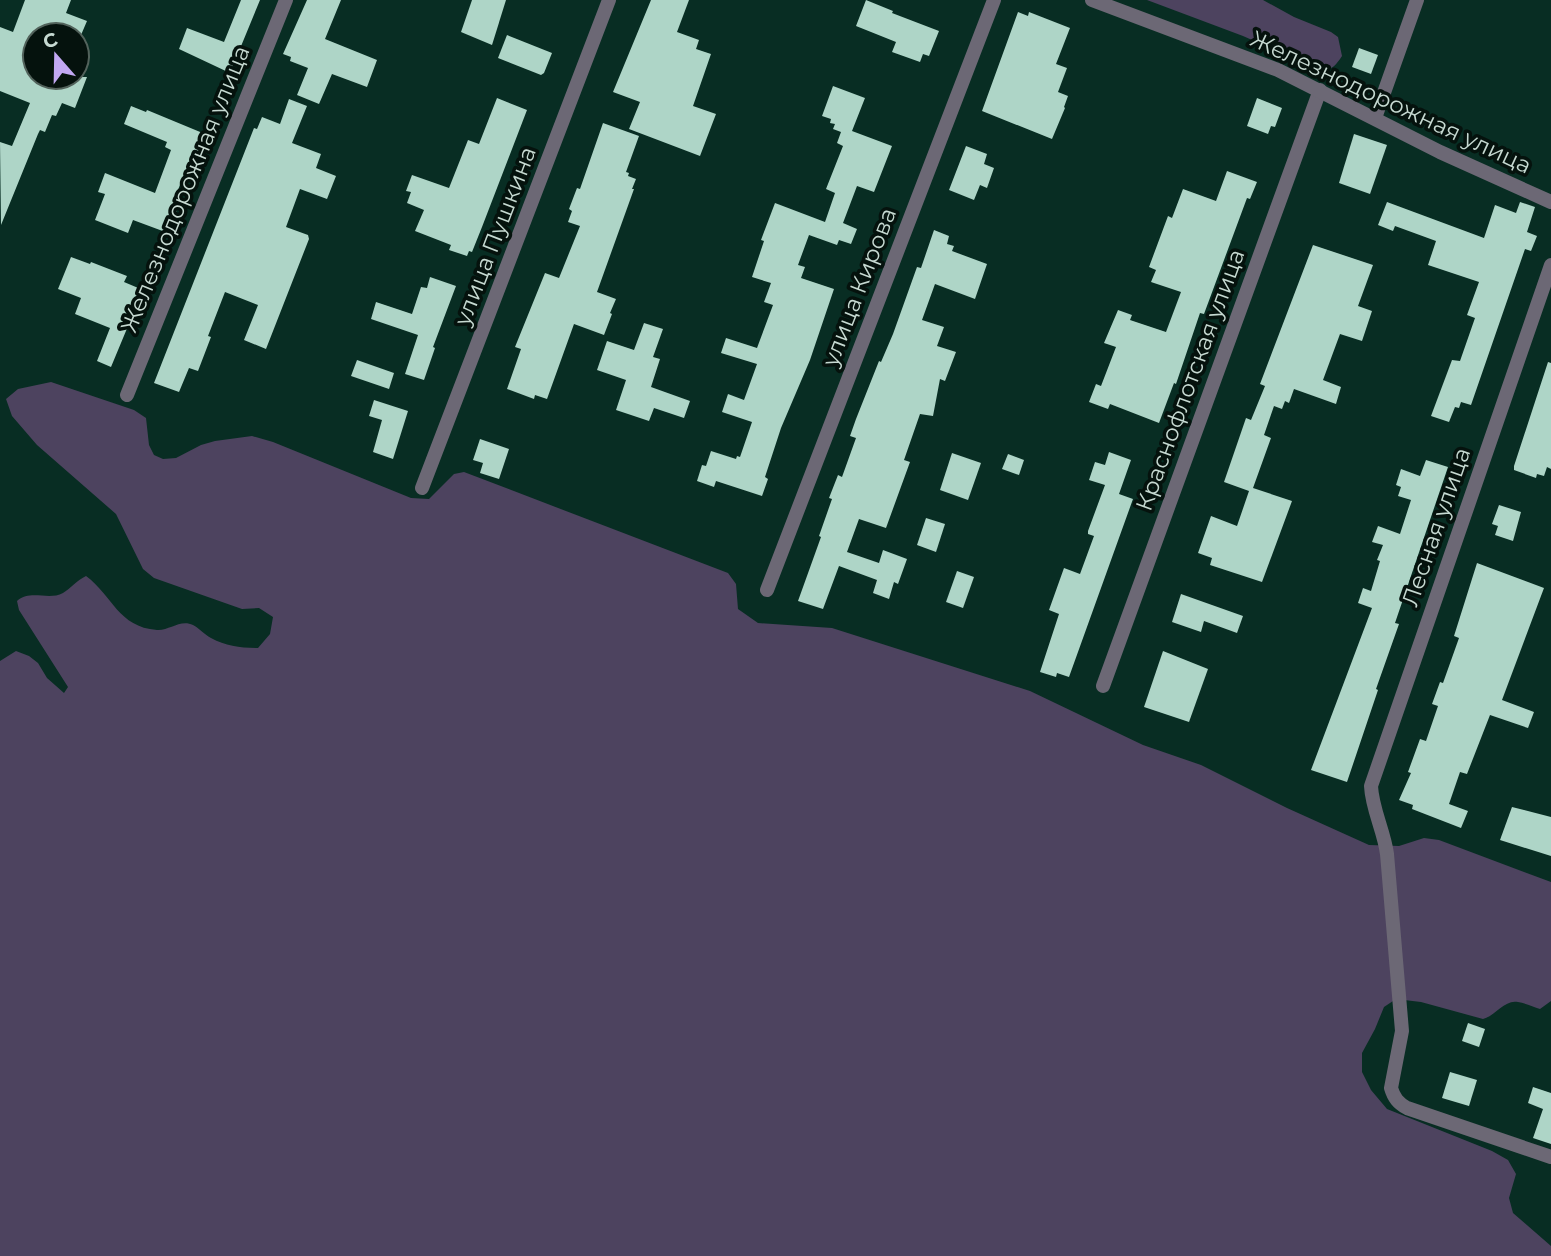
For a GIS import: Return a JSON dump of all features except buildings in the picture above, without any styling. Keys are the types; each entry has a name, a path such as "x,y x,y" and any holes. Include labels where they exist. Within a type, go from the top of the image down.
{"street":[{"name":"Железнодорожная улица","path":"127,395 286,0"},
{"name":"улица Пушкина","path":"422,488 609,0"},
{"name":"улица Кирова","path":"767,590 995,0"},
{"name":"Железнодорожная улица","path":"1092,0 1278,70 1452,157 1551,202"},
{"path":"1375,118 1417,0"},
{"name":"Краснофлотская улица","path":"1103,686 1320,90"},
{"name":"Лесная улица","path":"1551,265 1371,786 1385,835 1402,1031 1391,1088 1393,1096 1407,1108 1551,1157"}],"shaded area":[{"path":"1147,0 1263,0 1294,17 1331,32 1338,37 1342,56 1334,66 1322,71 1243,36"},
{"path":"51,382 134,410 146,418 149,445 154,455 163,459 176,458 215,441 252,436 411,498 429,499 454,474 464,472 728,573 736,584 738,609 758,623 832,628 1030,691 1143,745 1201,765 1369,845 1399,846 1424,838 1439,840 1551,882 1551,1001 1540,1009 1523,1003 1509,1003 1483,1019 1421,1002 1396,999 1384,1007 1362,1053 1362,1072 1371,1090 1387,1109 1508,1160 1516,1174 1509,1198 1513,1213 1551,1246 1551,1256 0,1256 0,661 16,651 38,663 47,678 64,693 68,687 19,610 17,601 28,596 63,593 86,576 125,617 144,628 157,630 188,624 217,641 245,648 258,648 270,634 273,617 259,608 242,609 154,578 143,569 116,514 37,445 12,416 6,399 18,389"}]}
